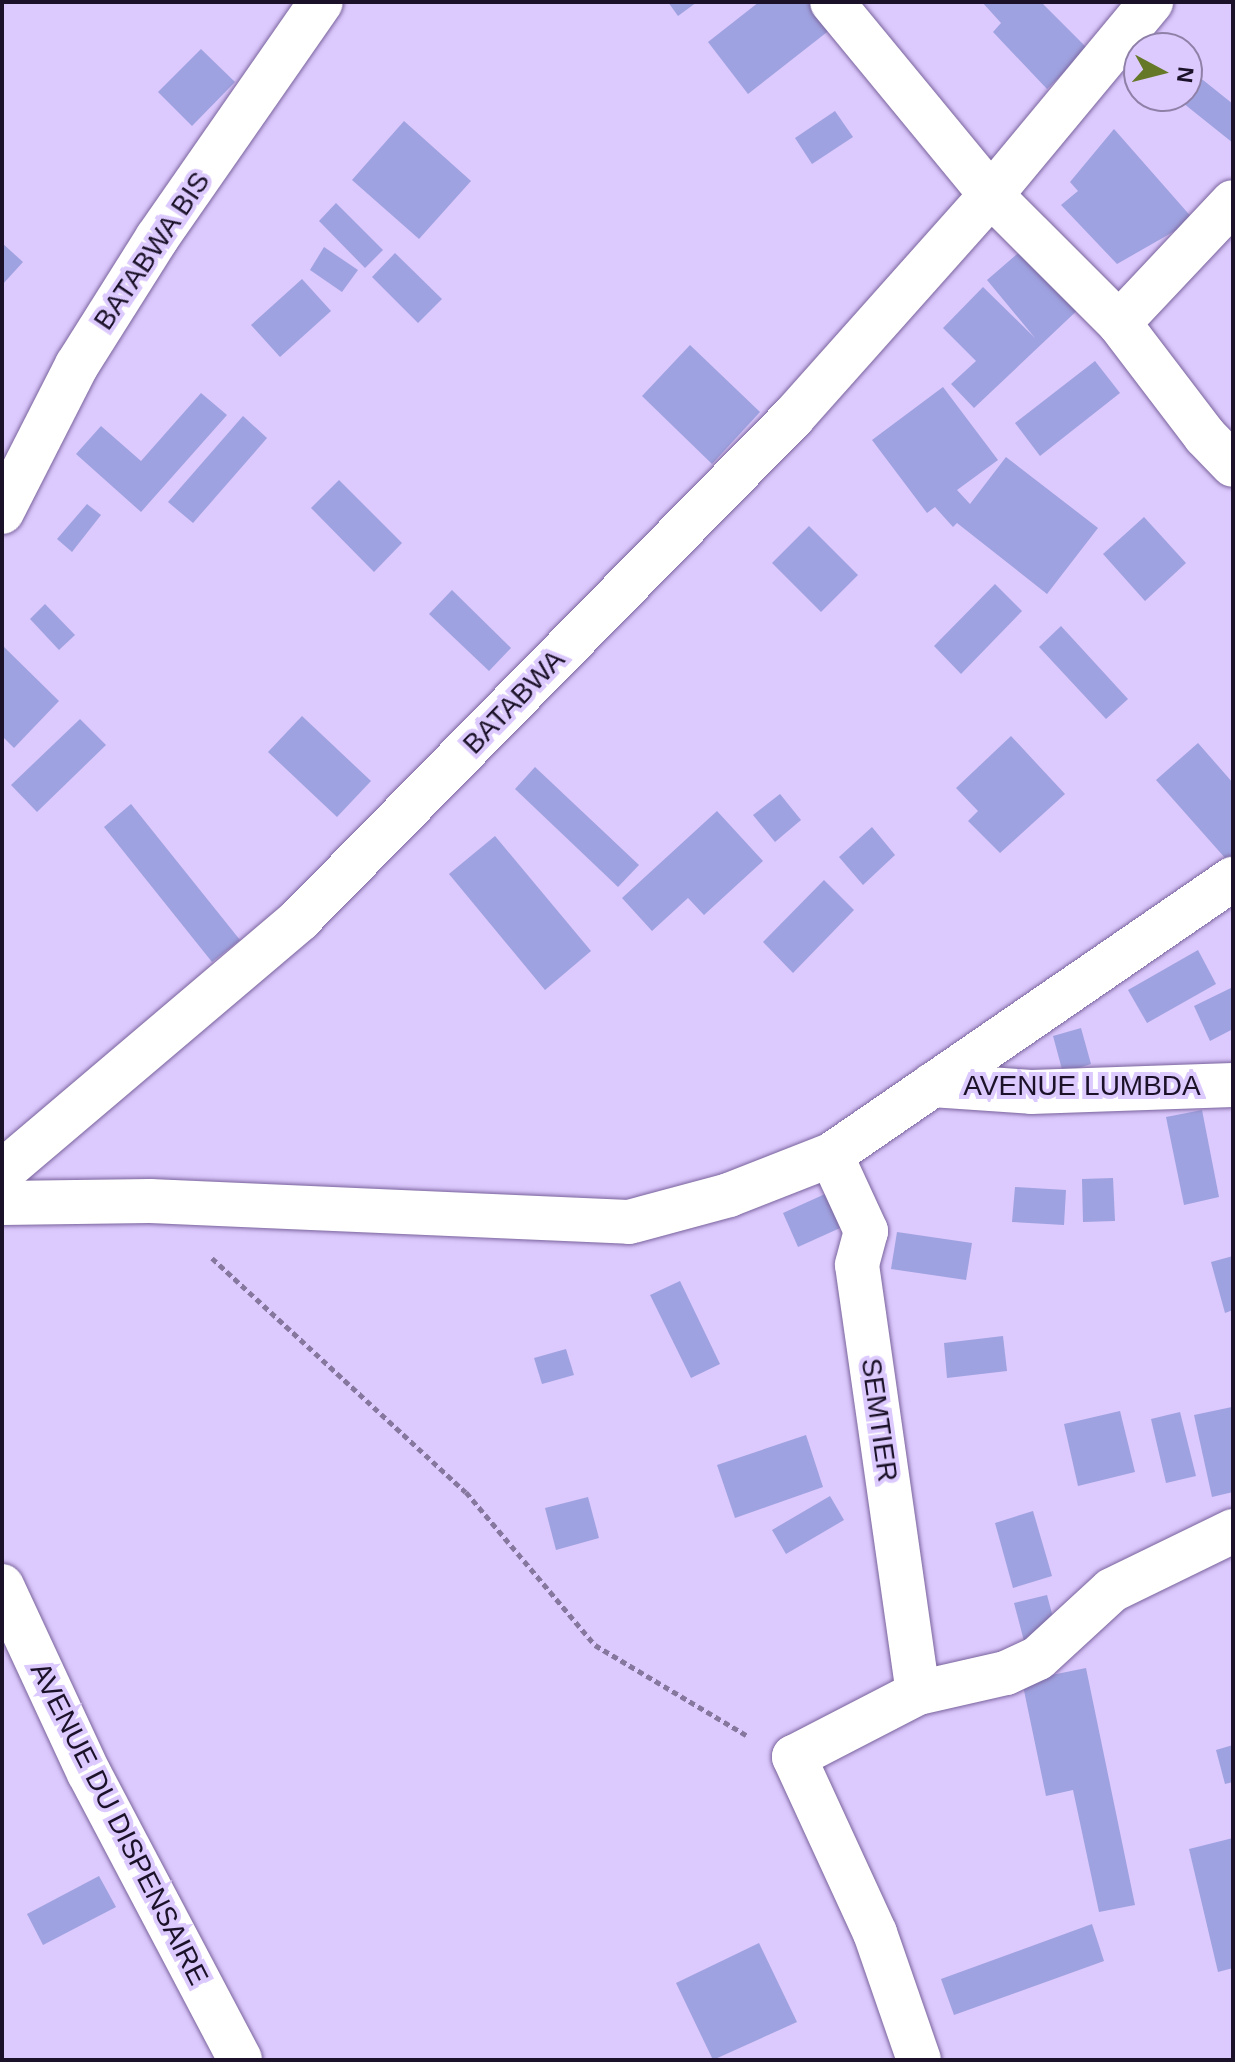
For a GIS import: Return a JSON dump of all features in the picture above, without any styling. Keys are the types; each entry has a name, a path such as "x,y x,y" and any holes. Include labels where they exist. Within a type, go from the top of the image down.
{"street":[{"path":"832,2 991,195 1065,265 1119,323 1205,436 1233,465"},
{"name":"BATABWA","path":"2,1172 300,919 793,417 991,195 1151,2"},
{"name":"BATABWA BIS","path":"2,512 77,365 309,8"},
{"path":"1119,323 1233,202"},
{"path":"2,1203 150,1201 629,1222 729,1195 831,1155 1233,879"},
{"name":"AVENUE LUMBDA","path":"932,1085 1031,1092 1233,1085"},
{"name":"SEMTIER","path":"831,1155 866,1231 857,1265 918,1693"},
{"path":"919,2060 875,1933 794,1757 918,1693 1006,1673 1038,1658 1112,1590 1233,1531"},
{"name":"AVENUE DU DISPENSAIRE","path":"2,1586 89,1773 240,2060"}],"path":[{"path":"208,1255 466,1492 595,1645 733,1729 794,1757"}],"building":[{"path":"668,2 697,2 678,16"},
{"path":"759,2 811,2 831,29 748,94 708,42"},
{"path":"982,2 1041,2 1088,49 1047,89 993,32 1001,23"},
{"path":"201,49 235,82 192,126 158,92"},
{"path":"1203,80 1233,104 1233,143 1194,112 1203,112"},
{"path":"835,111 853,137 812,164 795,138"},
{"path":"404,121 471,181 419,239 352,180"},
{"path":"1114,129 1194,220 1117,264 1061,205 1078,191 1070,182"},
{"path":"336,203 383,250 365,268 319,221"},
{"path":"1031,242 1084,304 974,408 951,384 976,361 943,328 983,287 1035,338 987,280"},
{"path":"2,243 23,262 2,285"},
{"path":"324,247 358,270 342,292 310,270"},
{"path":"395,253 442,299 418,323 372,277"},
{"path":"302,279 331,311 280,357 251,325"},
{"path":"690,345 760,412 712,464 642,396"},
{"path":"1095,361 1120,393 1040,456 1015,423"},
{"path":"943,387 998,460 957,490 970,504 1006,457 1098,528 1047,594 957,523 953,527 935,507 927,513 872,440"},
{"path":"201,393 227,415 141,512 76,454 101,426 141,461"},
{"path":"243,416 267,438 193,523 168,502"},
{"path":"339,480 402,543 374,572 311,508"},
{"path":"87,504 101,515 72,552 57,539"},
{"path":"1144,517 1186,563 1145,601 1103,554"},
{"path":"809,526 858,575 821,612 772,563"},
{"path":"995,584 1022,611 961,674 934,646"},
{"path":"452,590 511,648 489,671 429,614"},
{"path":"45,604 75,635 59,650 30,619"},
{"path":"1061,626 1128,699 1106,719 1039,647"},
{"path":"2,645 59,701 14,748 2,736"},
{"path":"302,716 371,781 337,817 268,752"},
{"path":"80,719 106,745 37,812 11,785"},
{"path":"1011,736 1065,794 1000,853 968,821 978,811 956,788"},
{"path":"1198,743 1233,783 1233,867 1156,780"},
{"path":"535,767 639,865 618,887 515,789"},
{"path":"780,794 801,820 775,842 753,815"},
{"path":"131,804 240,940 212,962 104,827"},
{"path":"717,811 763,861 704,915 688,898 652,931 622,898"},
{"path":"872,827 895,855 863,885 839,857"},
{"path":"495,836 591,951 545,990 449,874"},
{"path":"824,880 854,910 793,973 763,942"},
{"path":"1198,950 1216,984 1147,1023 1128,990"},
{"path":"1233,987 1233,1029 1210,1041 1194,1006"},
{"path":"1081,1028 1091,1064 1063,1073 1053,1036"},
{"path":"1202,1110 1219,1197 1184,1205 1166,1117"},
{"path":"1113,1178 1115,1221 1083,1222 1082,1179"},
{"path":"845,1185 860,1219 798,1247 783,1213"},
{"path":"1015,1187 1066,1190 1064,1225 1012,1222"},
{"path":"897,1232 972,1243 966,1280 891,1269"},
{"path":"1233,1256 1233,1310 1225,1313 1211,1262"},
{"path":"680,1281 720,1364 691,1378 650,1295"},
{"path":"1003,1336 1007,1371 947,1378 944,1343"},
{"path":"566,1349 574,1375 542,1384 534,1358"},
{"path":"1232,1407 1233,1492 1212,1497 1194,1415"},
{"path":"1120,1411 1135,1472 1078,1486 1064,1424"},
{"path":"1180,1412 1196,1476 1166,1483 1151,1419"},
{"path":"806,1435 823,1487 735,1518 717,1465"},
{"path":"830,1496 844,1520 786,1554 772,1530"},
{"path":"588,1497 599,1538 556,1550 545,1508"},
{"path":"1033,1511 1052,1576 1013,1588 995,1523"},
{"path":"1047,1595 1057,1632 1024,1641 1014,1603"},
{"path":"1086,1668 1135,1905 1099,1912 1073,1790 1046,1796 1022,1681"},
{"path":"1233,1745 1233,1782 1225,1784 1216,1750"},
{"path":"1233,1838 1233,1968 1218,1972 1189,1849"},
{"path":"99,1876 116,1907 43,1945 27,1914"},
{"path":"1092,1924 1104,1961 954,2015 941,1979"},
{"path":"759,1943 797,2022 713,2060 676,1983"}]}
